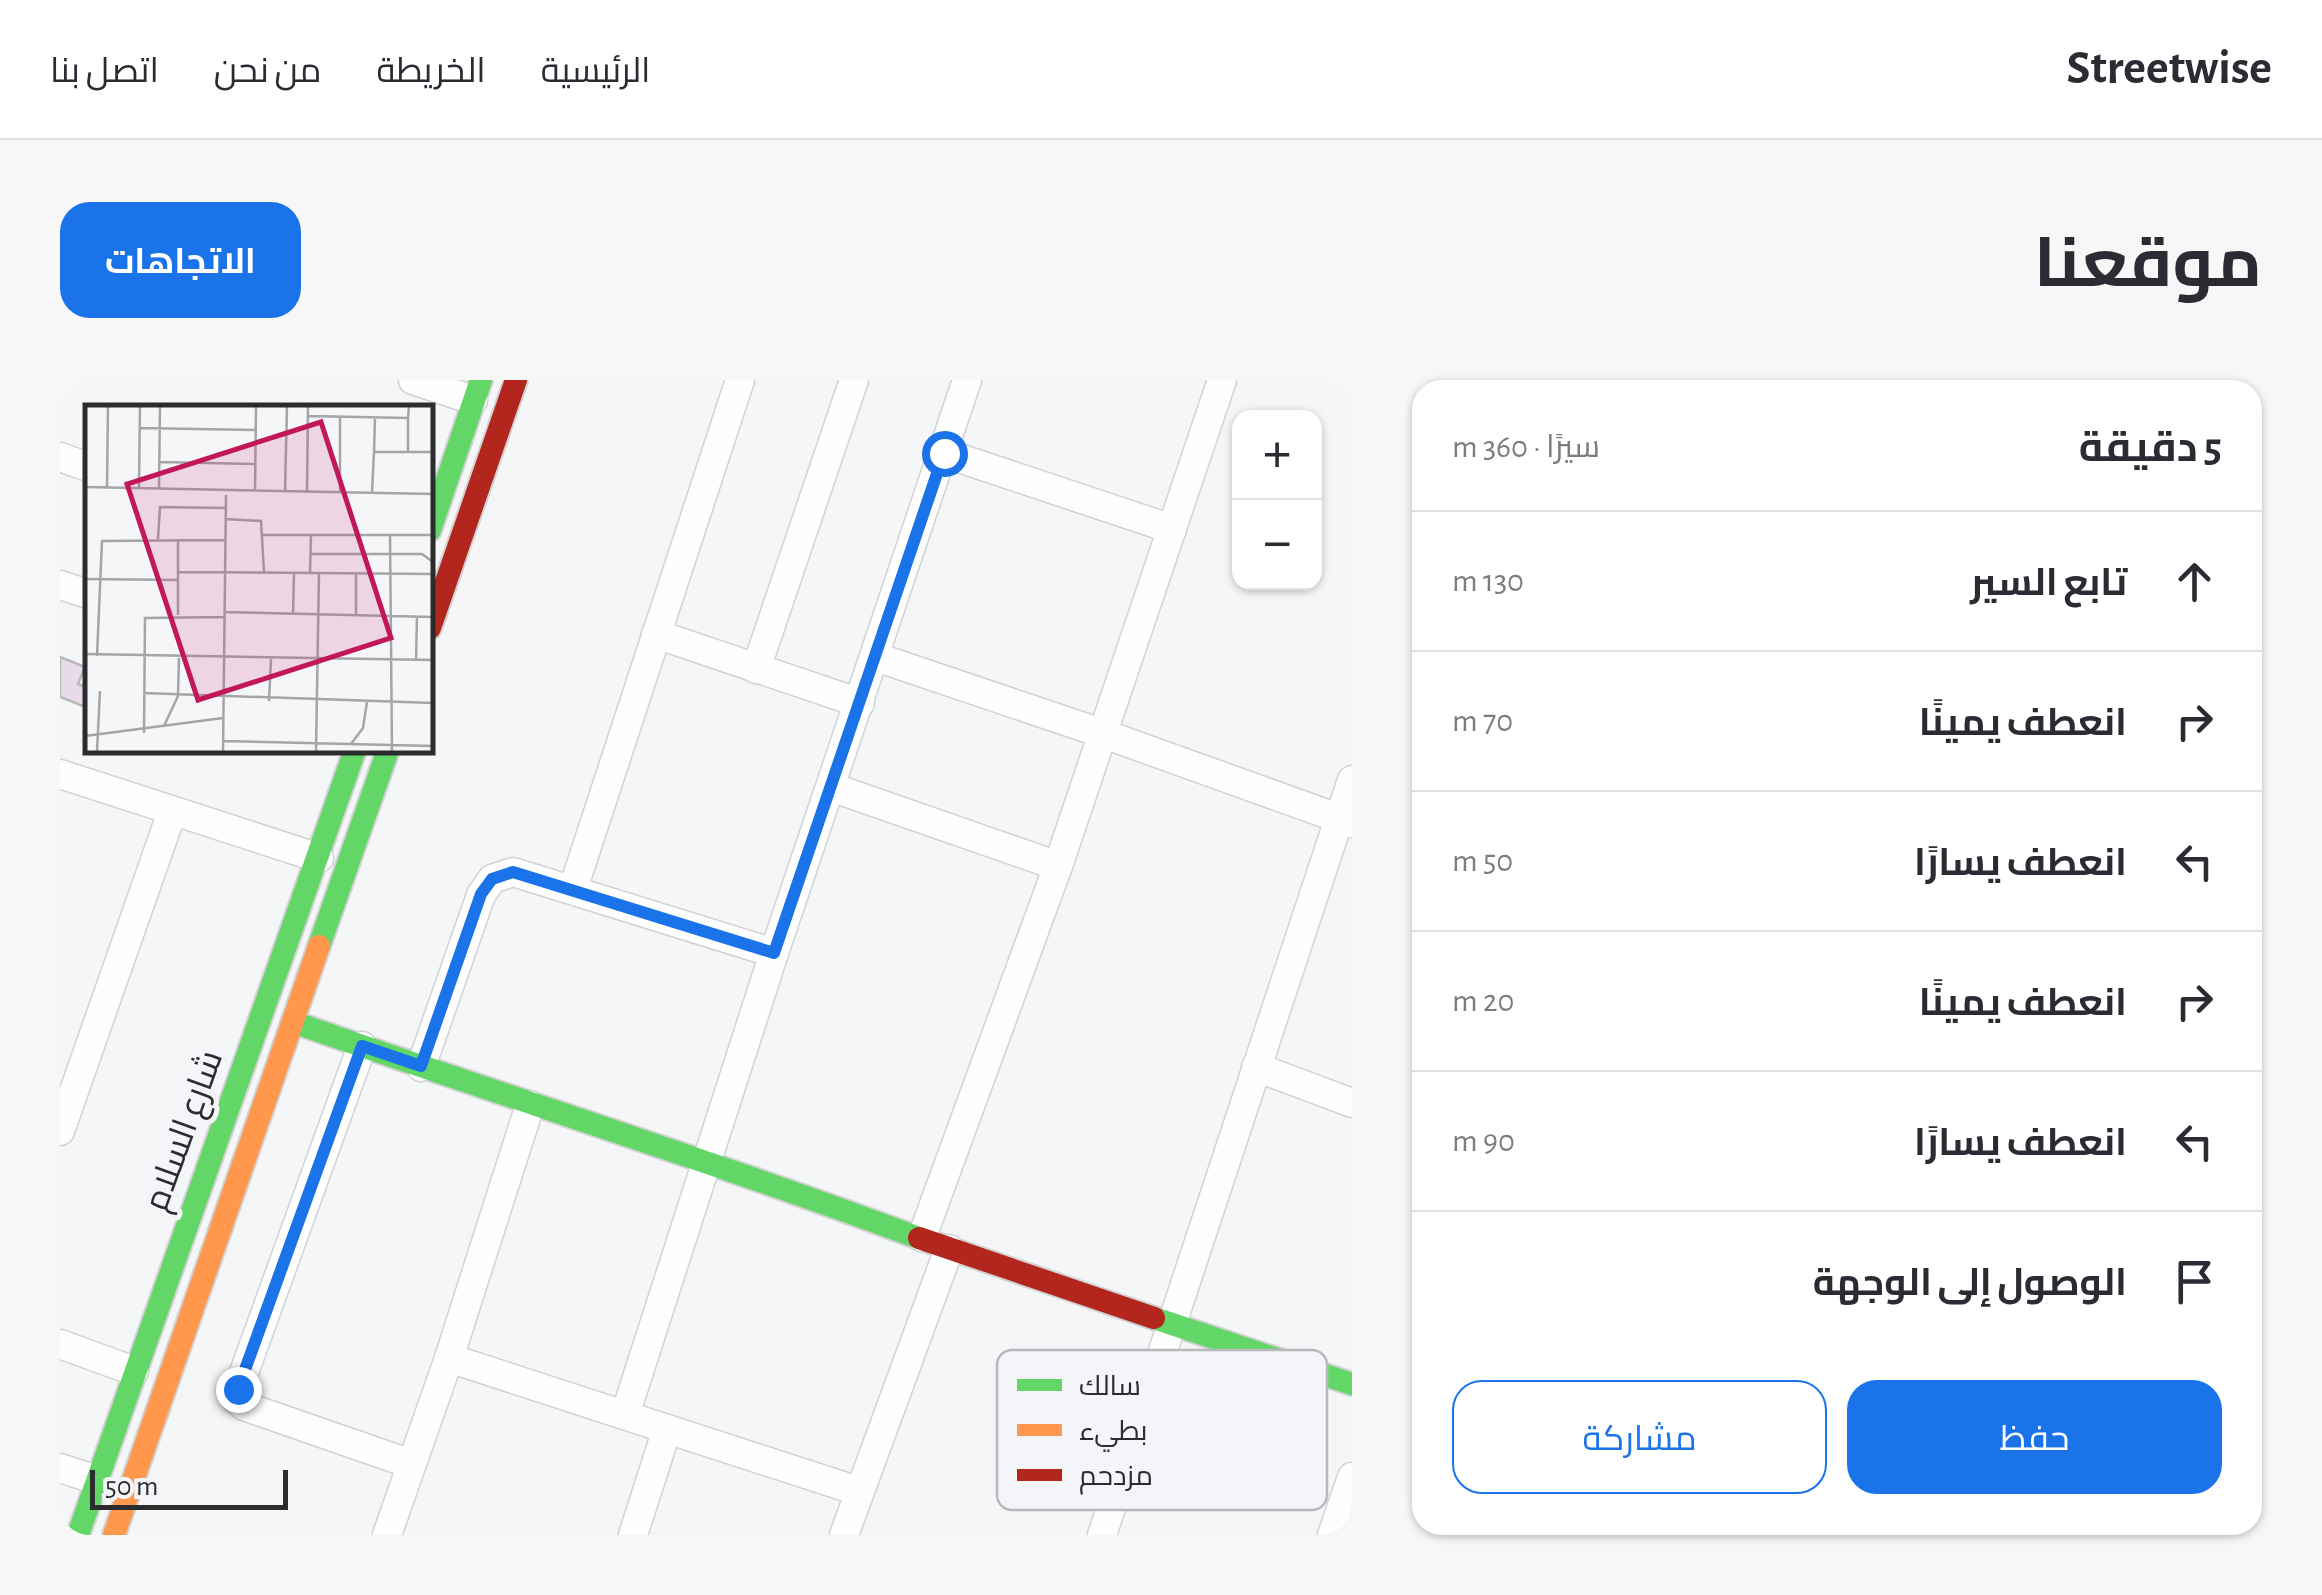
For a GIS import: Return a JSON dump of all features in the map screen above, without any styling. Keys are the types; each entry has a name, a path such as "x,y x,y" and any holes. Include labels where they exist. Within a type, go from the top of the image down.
{"main road":[{"path":"432,622 516,380"},
{"path":"432,524 477,390"},
{"name":"شارع السلام","path":"78,1535 354,752"},
{"name":"شارع السلام","path":"114,1535 387,752"},
{"path":"293,1022 530,1105 708,1160 949,1249 1255,1350"},
{"path":"1327,1375 1352,1384"}],"street":[{"path":"413,380 477,390"},
{"path":"573,889 740,380"},
{"path":"756,669 854,380"},
{"path":"625,1415 774,953 967,380"},
{"path":"922,1237 1058,866 1222,380"},
{"path":"944,453 1172,528"},
{"path":"60,457 85,465"},
{"path":"60,584 85,593"},
{"path":"656,634 860,702"},
{"path":"876,658 1346,820"},
{"path":"60,774 319,858"},
{"path":"1163,1350 1256,1066 1346,820 1352,780"},
{"path":"831,787 1058,866"},
{"path":"60,1131 172,812"},
{"path":"421,1066 481,894 492,879 513,872 774,953"},
{"path":"362,1046 237,1400 244,1406 411,1464"},
{"path":"1256,1066 1352,1103"},
{"path":"387,1535 450,1358 530,1105"},
{"path":"844,1535 949,1249"},
{"path":"60,1344 134,1371"},
{"path":"450,1358 858,1491"},
{"path":"633,1535 667,1429"},
{"path":"60,1468 97,1480"},
{"path":"1332,1535 1352,1477"},
{"path":"1102,1535 1110,1510"}],"building":[{"path":"60,657 85,667 78,684 85,687 85,707 60,697"}],"traffic: fast":[{"path":"432,524 481,380"},
{"path":"78,1535 354,752"},
{"path":"319,946 387,752"},
{"path":"293,1022 919,1238"},
{"path":"1154,1318 1250,1350"},
{"path":"1327,1376 1352,1384"}],"traffic: slow":[{"path":"114,1535 319,946"}],"traffic: jam":[{"path":"432,622 516,380"},
{"path":"919,1238 1154,1318"}],"route":[{"path":"238,1389 362,1046 421,1066 481,894 492,879 513,872 774,953 944,453"}]}
